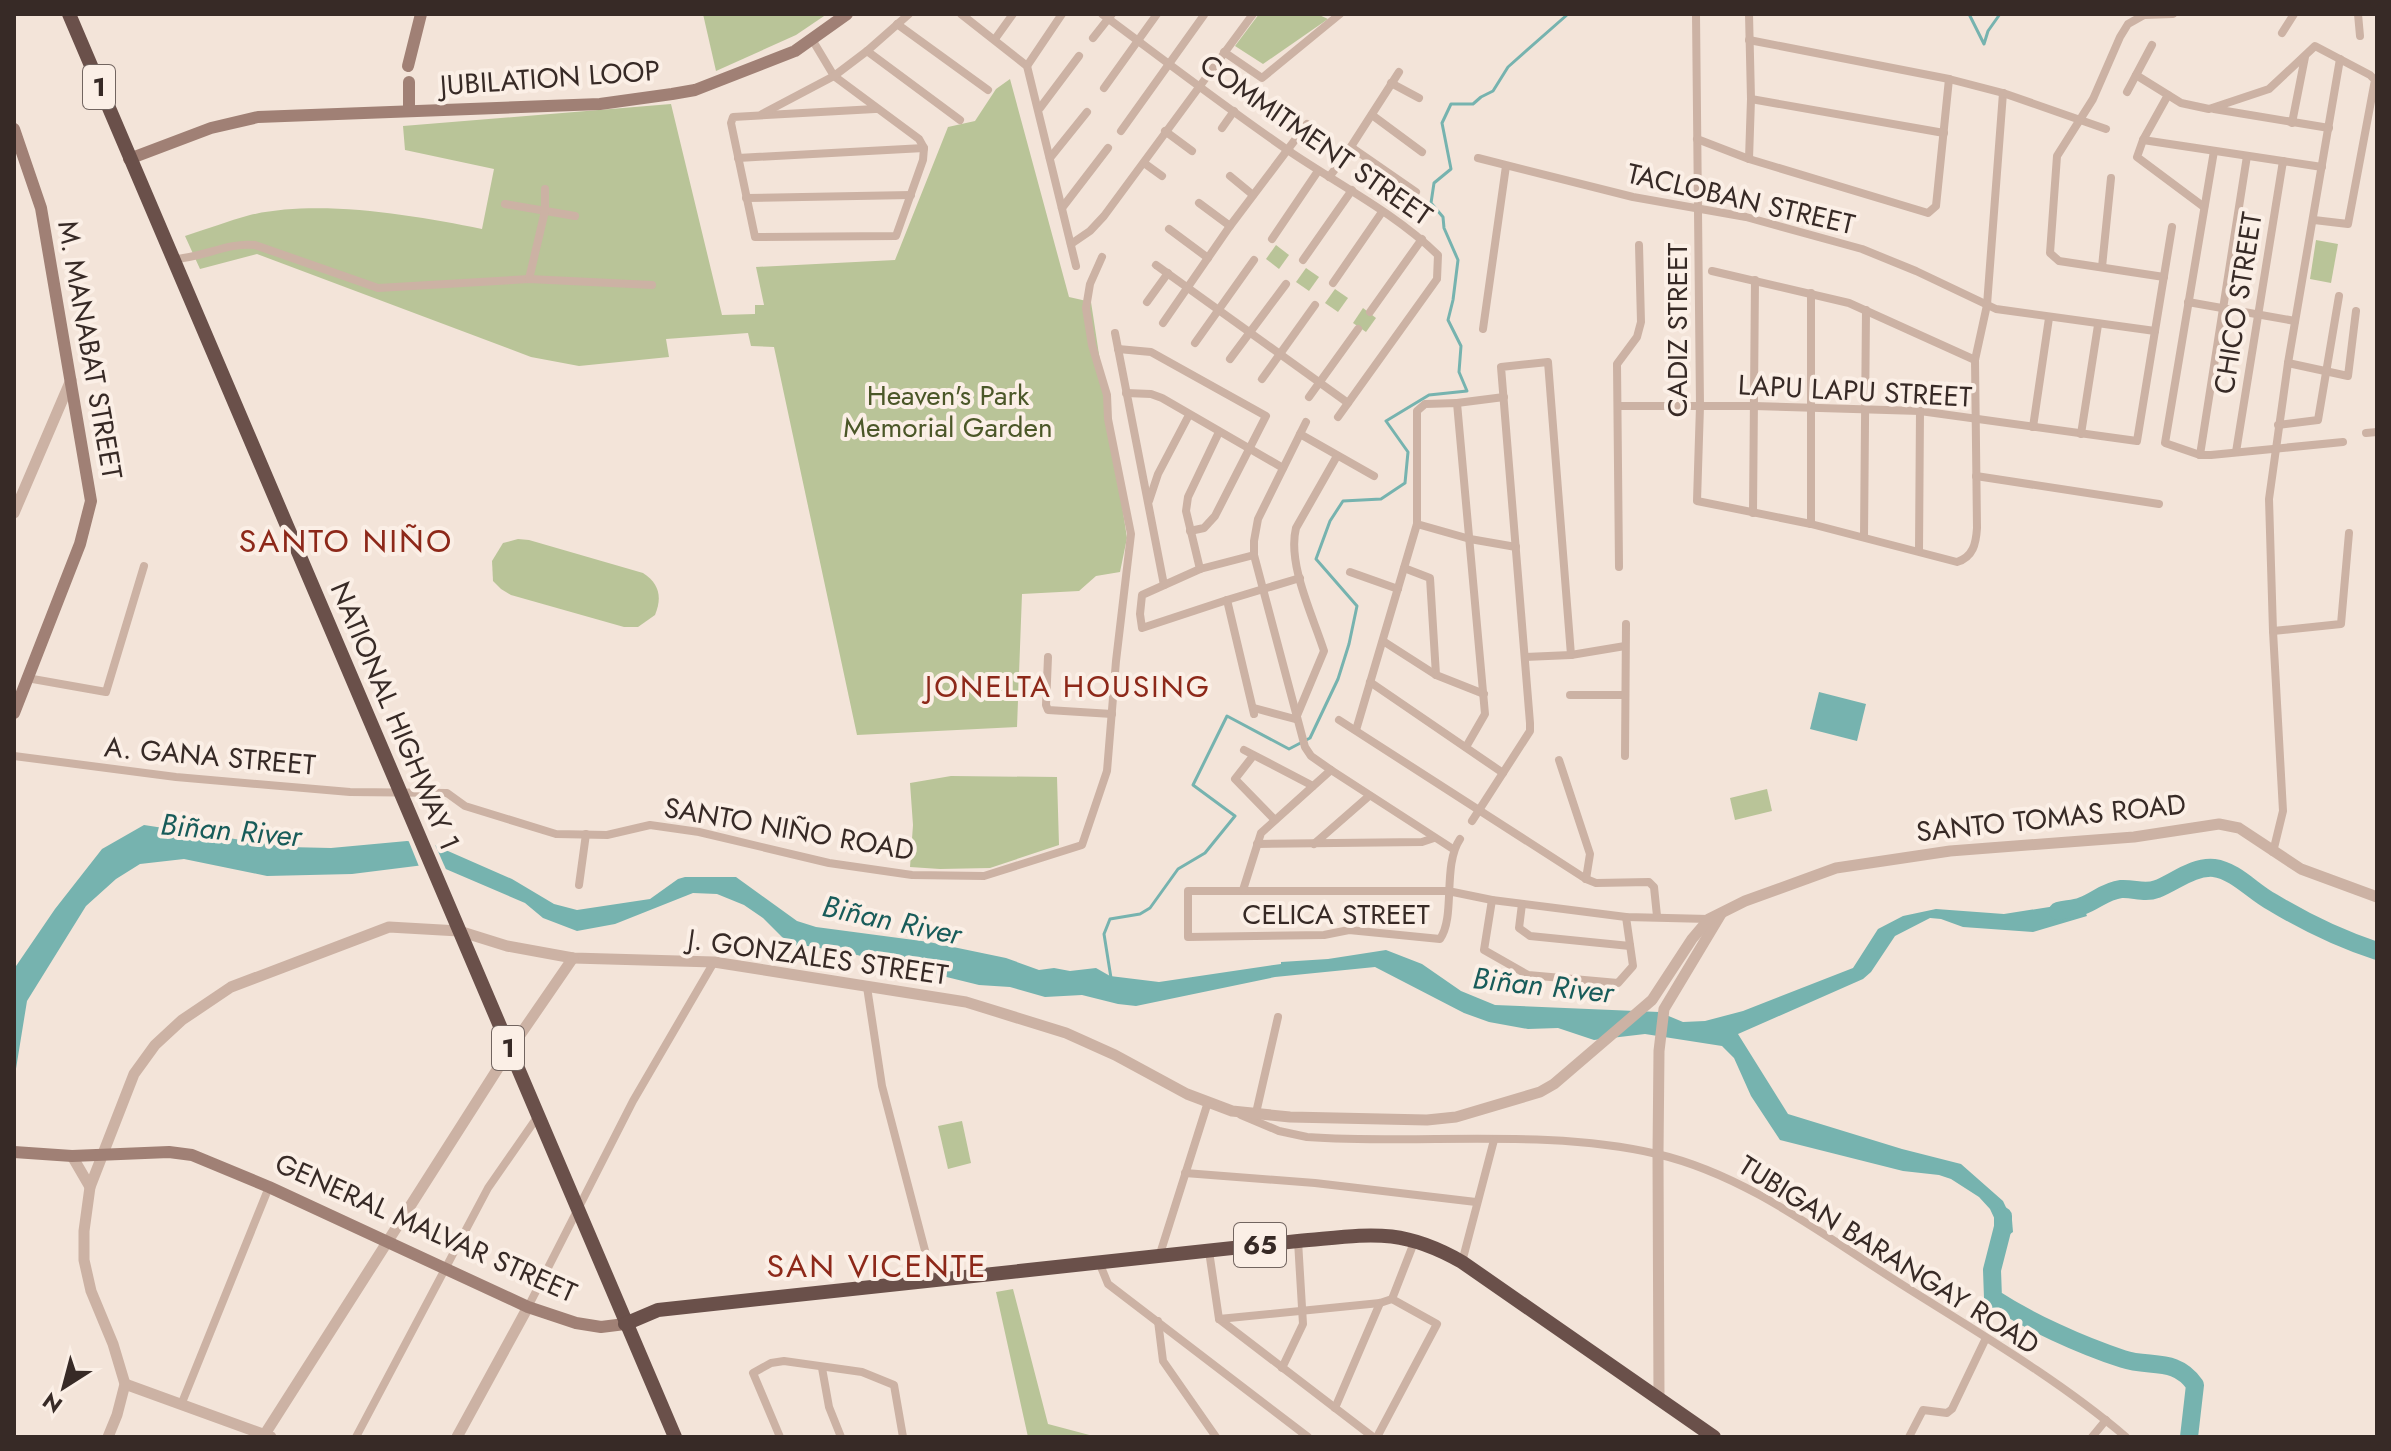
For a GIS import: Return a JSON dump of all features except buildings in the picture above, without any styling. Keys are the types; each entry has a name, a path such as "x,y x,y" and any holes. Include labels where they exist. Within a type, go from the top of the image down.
{"highway":[{"name":"NATIONAL HIGHWAY 1","path":"69,14 675,1437"},
{"name":"GENERAL MALVAR STREET","path":"625,1324 658,1310 1388,1234 1429,1244 1462,1262 1714,1437"}],"main road":[{"name":"JUBILATION LOOP","path":"408,66 421,14"},
{"name":"JUBILATION LOOP","path":"409,82 409,111 600,104 672,94 695,90 795,51 847,14"},
{"path":"129,159 211,128 258,117 409,111"},
{"name":"M. MANABAT STREET","path":"14,129 41,208 91,501 80,544 14,713"},
{"name":"GENERAL MALVAR STREET","path":"17,1152 72,1156 169,1152 192,1155 387,1240 528,1307 576,1323 601,1327 625,1324"}],"street":[{"path":"760,116 834,76 909,14"},
{"path":"995,39 1013,14"},
{"path":"1027,66 1062,14"},
{"path":"1104,88 1157,14"},
{"path":"1071,244 1104,216 1253,14"},
{"path":"1224,52 1262,78 1340,14"},
{"name":"CADIZ STREET","path":"1696,14 1700,406 1697,501 1753,513"},
{"path":"1749,14 1749,159"},
{"path":"2164,277 2059,261 2050,253 2057,156 2080,120 2128,24 2144,15 2173,14"},
{"path":"2282,33 2294,14"},
{"path":"2358,14 2360,36"},
{"path":"963,15 1027,66 1040,108 1076,266"},
{"path":"1121,131 1204,15"},
{"path":"1093,38 1107,16"},
{"name":"COMMITMENT STREET","path":"1107,16 1287,150 1422,239 1438,255 1437,279 1338,417"},
{"path":"897,24 988,90"},
{"path":"1749,40 1949,79 2003,93 2106,129"},
{"path":"813,41 834,76 919,139 924,148 923,160 896,236 755,237 731,123 733,117 875,109"},
{"path":"2127,92 2152,45"},
{"path":"2209,109 2262,93 2315,46 2375,80 2348,224 2314,220"},
{"path":"867,51 960,120"},
{"path":"2292,123 2305,55"},
{"path":"1040,108 1079,56"},
{"path":"2273,852 2283,800 2269,499 2274,449 2340,59"},
{"path":"1329,177 1399,72"},
{"path":"2136,75 2181,103 2329,128"},
{"path":"1697,139 1749,159 1928,213 1936,206 1949,79"},
{"path":"1391,83 1419,98"},
{"path":"1755,280 1753,513 1811,524 1957,562 1966,559 1973,551 1977,528 1975,360 1987,305 2003,93"},
{"path":"2168,95 2137,157 2204,207"},
{"path":"1751,99 1944,133"},
{"path":"1222,128 1234,111"},
{"path":"1050,158 1087,112"},
{"path":"1372,115 1422,152"},
{"path":"1163,323 1230,226 1307,124"},
{"path":"1165,131 1192,151"},
{"path":"2143,140 2322,167"},
{"path":"1351,147 1416,192"},
{"path":"738,158 924,148"},
{"path":"1062,208 1108,148"},
{"path":"2214,151 2165,443 2200,455 2343,442"},
{"path":"2200,455 2247,156"},
{"name":"TACLOBAN STREET","path":"1478,158 1633,197 1746,217 1862,249 1996,309 2155,331"},
{"name":"CHICO STREET","path":"2236,452 2283,161"},
{"path":"1144,163 1162,176"},
{"path":"1483,329 1506,166"},
{"path":"1272,239 1318,171"},
{"path":"1230,176 1253,195"},
{"path":"2102,267 2111,178"},
{"path":"529,279 545,211 545,189"},
{"path":"1303,260 1352,190"},
{"path":"746,198 911,195"},
{"path":"1199,203 1230,226"},
{"path":"505,204 575,216"},
{"path":"1333,283 1382,212"},
{"path":"1104,216 1114,223"},
{"path":"2155,331 2172,227"},
{"path":"1169,229 1208,258"},
{"path":"1370,312 1422,239"},
{"path":"172,259 195,258 242,243 378,288 529,279 652,285"},
{"path":"1619,567 1617,364 1637,337 1641,322 1639,245"},
{"name":"SANTO NIÑO ROAD","path":"401,795 447,793 465,806 556,834 607,835 650,825 699,832 881,872 984,876 1082,845 1107,771 1131,534 1112,439 1107,395 1092,345 1086,308 1090,284 1102,257"},
{"path":"1195,343 1254,260"},
{"path":"1156,265 1348,403"},
{"path":"1712,271 1811,293 1866,310 1975,360"},
{"path":"1147,302 1168,273"},
{"path":"1230,359 1286,284"},
{"path":"1811,293 1811,524"},
{"path":"2278,425 2318,420 2339,296"},
{"path":"2188,302 2295,321"},
{"path":"1262,379 1315,305"},
{"path":"1864,537 1866,310"},
{"path":"2288,363 2348,376 2356,311"},
{"path":"2033,427 2049,318"},
{"path":"2081,434 2098,325"},
{"path":"1309,397 1358,329"},
{"name":"LAPU LAPU STREET","path":"1618,406 1920,411 2137,441 2155,331"},
{"path":"1115,333 1164,585"},
{"path":"1118,349 1151,352 1266,416 1215,516 1204,528 1190,531"},
{"path":"1472,821 1530,731 1501,367 1548,362 1571,655"},
{"path":"14,513 71,380"},
{"path":"1126,393 1151,394 1162,398 1283,468"},
{"path":"1356,730 1417,524 1417,411 1425,404 1504,397"},
{"path":"1457,403 1485,714 1466,747"},
{"path":"1919,551 1920,411"},
{"path":"1149,502 1158,474 1189,415"},
{"path":"1306,422 1258,519 1254,555 1295,719 1305,747 1311,756 1434,838 1453,849 1460,839"},
{"path":"1200,569 1186,511 1188,497 1219,432"},
{"path":"2366,433 2377,432"},
{"path":"1300,434 1374,476"},
{"path":"1295,719 1324,651 1300,578 1294,549 1296,528 1337,456"},
{"path":"1976,476 2159,504"},
{"path":"1417,524 1470,539 1516,547"},
{"path":"2273,631 2341,624 2349,533"},
{"path":"1254,555 1200,569 1142,595 1141,626 1145,630 1300,578"},
{"path":"27,678 106,692 144,566"},
{"path":"1404,568 1430,578 1436,675"},
{"path":"1350,572 1398,589"},
{"path":"1227,600 1254,711 1295,719"},
{"path":"1625,756 1626,624"},
{"path":"1383,641 1436,675 1484,694"},
{"path":"1525,657 1571,655 1625,646"},
{"path":"1048,657 1048,710 1112,714"},
{"path":"1370,682 1503,773"},
{"path":"1570,695 1625,695"},
{"path":"1339,720 1586,879 1596,883 1649,882 1654,887 1657,916"},
{"path":"1244,750 1313,786"},
{"name":"A. GANA STREET","path":"14,756 176,777 401,795"},
{"path":"1253,756 1235,779 1275,820"},
{"path":"1559,760 1590,854 1586,879"},
{"path":"1331,770 1261,833 1243,890 1448,891 1492,900 1626,917 1709,919"},
{"path":"1313,845 1369,796"},
{"name":"SANTO TOMAS ROAD","path":"1709,919 1745,901 1836,868 1981,847 2134,837 2219,824 2239,828 2301,869 2377,897"},
{"path":"579,885 586,834"},
{"path":"1257,844 1422,842 1434,838"},
{"name":"CELICA STREET","path":"1243,890 1188,891 1188,937 1324,935 1349,930 1437,940 1444,932 1453,849"},
{"path":"1492,900 1484,950 1528,975 1618,983 1633,966 1626,917"},
{"path":"1522,904 1519,928 1530,936 1630,946"},
{"path":"1659,1400 1659,1051 1664,1009 1721,913"},
{"name":"J. GONZALES STREET","path":"125,1384 113,1344 91,1291 84,1260 84,1231 90,1187 134,1074 155,1045 182,1020 231,987 389,927 459,931 507,946 573,958 714,962 966,1002 1066,1033 1232,1111 1290,1117 1427,1120 1456,1117 1540,1092 1554,1084 1652,1000 1709,919"},
{"path":"108,1437 125,1384 266,1436 387,1240 573,958"},
{"path":"457,1437 528,1307 633,1101 714,962"},
{"path":"867,987 882,1086 933,1281"},
{"path":"1256,1113 1278,1017"},
{"path":"1158,1258 1208,1102"},
{"name":"TUBIGAN BARANGAY ROAD","path":"1232,1111 1279,1131 1307,1137 1585,1143 1658,1154 1704,1169 1741,1186 1986,1338 2126,1437"},
{"path":"356,1437 488,1188 538,1116"},
{"path":"1462,1262 1494,1140"},
{"path":"72,1156 90,1187"},
{"path":"1185,1173 1315,1183 1476,1202"},
{"path":"181,1405 269,1187"},
{"path":"1392,1299 1415,1240"},
{"path":"1282,1368 1303,1324 1298,1241"},
{"path":"1209,1251 1219,1319 1375,1437 1437,1324 1392,1299 1380,1303 1219,1319"},
{"path":"1099,1262 1108,1284 1308,1437"},
{"path":"1335,1408 1380,1303"},
{"path":"1158,1320 1163,1361 1216,1437"},
{"path":"1909,1437 1923,1410 1947,1413 1952,1409 1986,1338"},
{"path":"780,1437 753,1373 771,1363 784,1361 862,1372 894,1385 903,1437"},
{"path":"822,1368 829,1407 841,1437"},
{"path":"2092,1437 2106,1420"}],"green space":[{"path":"703,14 827,14 796,35 716,71"},
{"path":"1259,14 1317,14 1328,19 1263,64 1235,46"},
{"name":"Heaven's Park Memorial Garden","path":"1010,79 1069,297 1091,302 1127,538 1120,572 1096,576 1079,591 1022,594 1017,727 857,735 774,347 751,346 748,333 666,339 669,357 579,366 531,357 257,254 200,269 185,236 250,215 306,208 396,214 482,229 494,169 405,150 403,126 671,104 722,315 755,314 755,305 764,305 756,267 895,260 948,127 975,121 996,89"},
{"path":"2316,240 2338,244 2331,283 2310,279"},
{"path":"1276,245 1289,255 1279,269 1266,259"},
{"path":"1306,268 1319,277 1309,291 1296,282"},
{"path":"1335,289 1348,298 1338,312 1325,303"},
{"path":"1363,308 1376,318 1366,332 1353,323"},
{"path":"518,539 643,573 658,592 655,615 638,627 624,627 511,595 493,581 492,561 503,543"},
{"path":"951,776 1057,777 1059,845 990,868 910,867 913,825 910,783"},
{"path":"1767,789 1772,811 1735,820 1730,798"},
{"path":"962,1121 971,1163 948,1169 938,1126"},
{"path":"1013,1289 1048,1424 1097,1437 1028,1437 996,1292"}],"water":[{"path":"1819,692 1866,704 1857,741 1810,729"},
{"path":"144,825 287,847 331,848 407,841 432,844 512,879 554,904 577,910 650,899 685,877 736,877 797,921 816,927 929,942 1006,958 1039,970 1096,968 1110,976 1159,982 1281,962 1386,950 1422,964 1461,991 1495,1005 1659,1012 1683,1022 1705,1021 1743,1011 1853,968 1878,929 1903,916 1936,909 2004,914 2081,902 2087,916 2033,932 1963,927 1930,918 1895,936 1863,979 1738,1034 1788,1114 1961,1164 2003,1201 2012,1220 2013,1232 2000,1241 1990,1209 1979,1197 1951,1179 1903,1171 1780,1140 1751,1096 1734,1058 1722,1046 1645,1034 1594,1040 1558,1028 1528,1029 1489,1022 1464,1013 1375,967 1275,977 1136,1006 1082,995 1045,997 1010,987 979,985 853,954 797,946 787,942 763,918 744,905 717,894 693,893 615,924 577,931 543,918 525,903 441,867 424,865 352,874 267,876 184,859 140,864 116,879 86,906 27,1001 14,1081 14,969 55,909 102,849"}],"pier":[{"path":"407,837 433,840 448,874 420,869"}],"waterway":[{"path":"1111,978 1104,934 1110,919 1140,914 1150,908 1178,869 1205,853 1235,816 1193,785 1227,716 1289,749 1310,738 1338,679 1357,606 1316,559 1330,521 1343,501 1381,499 1405,483 1408,452 1386,421 1429,395 1467,391 1459,372 1461,346 1448,320 1458,260 1444,228 1443,217 1431,203 1434,183 1451,169 1442,123 1451,104 1473,104 1493,91 1508,67 1568,14"},
{"path":"1969,14 1984,44 1988,31 2000,14"},
{"path":"2058,911 2079,907 2115,890 2152,890 2191,872 2214,868 2230,873 2265,898 2310,923 2377,951"},
{"path":"2003,1216 1992,1270 1993,1298 2039,1324 2090,1347 2133,1362 2180,1370 2195,1385 2189,1437"}],"district":[{"name":"SANTO NIÑO","path":"346,541"},
{"name":"JONELTA HOUSING","path":"1068,686"},
{"name":"SAN VICENTE","path":"877,1266"}],"water label":[{"name":"Biñan River","path":"231,830"},
{"name":"Biñan River","path":"892,920"},
{"name":"Biñan River","path":"1543,985"}]}
